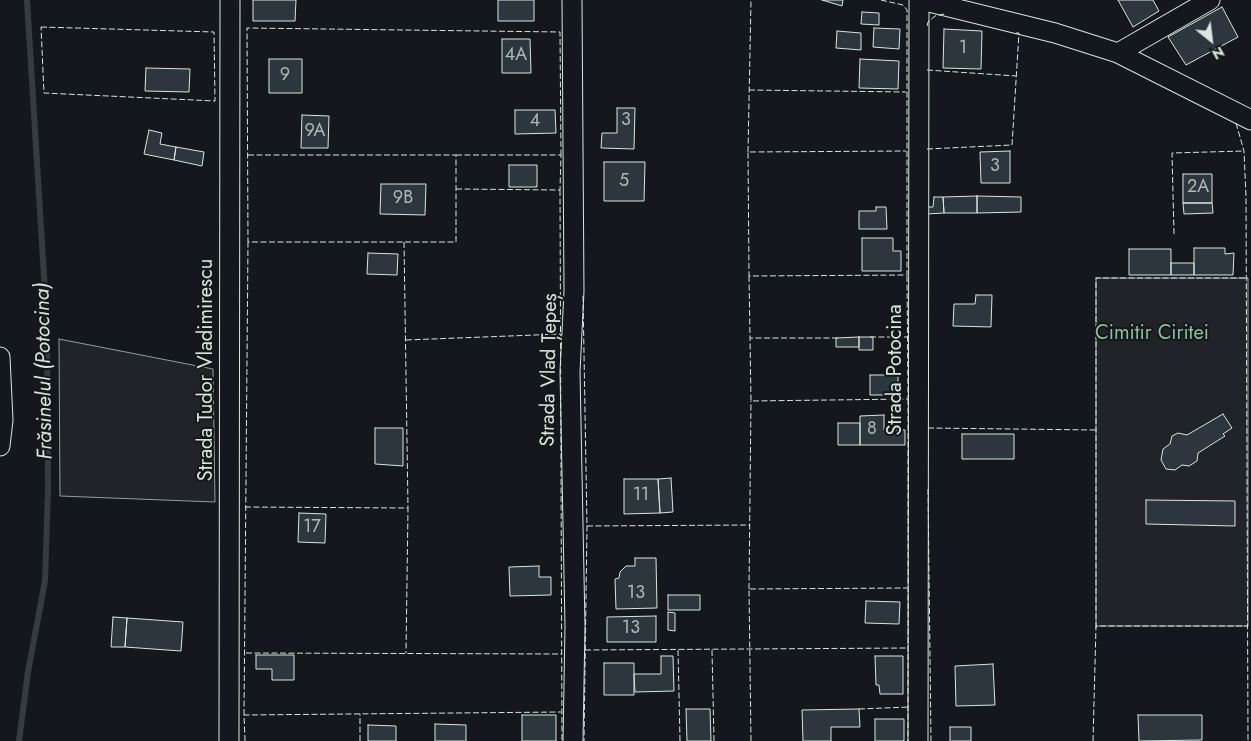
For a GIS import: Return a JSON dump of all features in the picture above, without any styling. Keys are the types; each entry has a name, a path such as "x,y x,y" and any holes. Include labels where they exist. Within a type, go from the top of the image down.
{"street":[{"name":"Strada Tudor Vladimirescu","path":"229,741 230,0"},
{"name":"Strada Vlad Țepeș","path":"572,0 574,291 570,372 575,626 574,741"},
{"path":"920,0 1055,32 1118,53 1251,120"},
{"name":"Strada Potocina","path":"918,741 920,0"},
{"path":"1118,53 1210,0"},
{"path":"0,358 3,420 0,446"}],"green space":[{"name":"Cimitir Ciritei","path":"1096,278 1248,278 1248,626 1096,626"},
{"path":"59,339 213,369 215,502 60,496"}],"building":[{"path":"253,0 296,0 295,21 253,21"},
{"path":"498,0 534,0 534,21 498,21"},
{"path":"822,0 843,0 842,6"},
{"path":"1118,0 1153,0 1159,11 1133,27"},
{"path":"1222,7 1238,37 1186,65 1168,37"},
{"path":"862,12 879,13 879,25 861,24"},
{"path":"874,28 900,29 899,49 873,47"},
{"path":"944,29 982,31 981,69 943,68"},
{"path":"837,31 861,33 861,50 836,48"},
{"path":"502,39 530,39 531,73 502,73"},
{"path":"269,59 302,59 302,93 269,93"},
{"path":"860,59 899,61 898,89 859,88"},
{"path":"146,68 190,69 189,92 145,91"},
{"path":"617,108 635,108 634,149 601,148 602,133 617,133"},
{"path":"515,110 555,110 556,133 515,134"},
{"path":"302,115 329,116 328,148 301,148"},
{"path":"149,130 162,133 160,144 176,147 174,160 144,154"},
{"path":"176,147 204,152 202,166 174,160"},
{"path":"1010,151 1010,183 981,183 980,152"},
{"path":"604,162 645,162 644,201 604,201"},
{"path":"509,165 537,165 537,187 509,187"},
{"path":"1183,174 1212,174 1212,203 1183,203"},
{"path":"381,184 426,184 425,215 380,214"},
{"path":"977,196 1021,197 1021,212 977,213"},
{"path":"977,196 977,213 944,213 943,197"},
{"path":"934,197 943,197 944,213 927,214 927,207 933,207"},
{"path":"1183,203 1212,203 1213,213 1184,214"},
{"path":"876,207 886,207 887,229 859,229 859,211 876,211"},
{"path":"862,238 893,238 893,251 901,251 901,271 862,271"},
{"path":"1194,248 1225,248 1225,254 1234,253 1233,275 1194,275"},
{"path":"1129,249 1171,249 1171,275 1129,275"},
{"path":"368,253 398,254 397,275 367,274"},
{"path":"1171,263 1194,263 1194,275 1171,275"},
{"path":"976,295 992,295 991,327 953,326 954,304 975,304"},
{"path":"859,337 873,337 873,350 859,350"},
{"path":"859,337 859,347 836,347 836,338"},
{"path":"870,375 898,375 898,395 870,395"},
{"path":"1223,414 1232,428 1223,434 1225,436 1198,453 1197,461 1189,466 1182,465 1175,470 1166,469 1161,460 1163,449 1170,444 1172,436 1178,433 1187,435"},
{"path":"884,415 884,430 905,430 905,445 860,445 860,416"},
{"path":"838,423 860,423 860,445 838,445"},
{"path":"375,428 403,428 403,466 375,464"},
{"path":"962,434 1014,434 1014,459 962,459"},
{"path":"671,478 673,512 660,513 658,479"},
{"path":"624,479 658,479 660,513 624,514"},
{"path":"1146,500 1235,501 1235,526 1146,524"},
{"path":"299,513 326,514 325,543 298,542"},
{"path":"635,558 656,558 657,608 616,609 615,579 619,578 620,572 626,566 635,566"},
{"path":"539,566 539,577 551,577 551,595 510,596 509,567"},
{"path":"668,595 700,595 700,610 668,610"},
{"path":"866,601 900,602 899,624 865,623"},
{"path":"668,612 675,613 675,631 668,630"},
{"path":"656,616 656,642 607,642 607,617"},
{"path":"113,617 127,618 125,647 111,647"},
{"path":"127,618 183,622 181,651 125,647"},
{"path":"256,655 294,655 294,680 272,680 272,669 256,669"},
{"path":"661,656 673,656 674,691 635,692 634,674 661,674"},
{"path":"875,656 903,656 903,694 880,694 879,685 876,685"},
{"path":"604,663 634,663 634,695 604,695"},
{"path":"993,664 995,705 956,706 955,666"},
{"path":"686,709 710,709 711,741 687,741"},
{"path":"859,709 860,727 831,727 831,741 803,741 802,710"},
{"path":"522,715 556,715 556,741 522,741"},
{"path":"1138,715 1202,715 1202,740 1139,741"},
{"path":"875,719 904,719 904,741 875,741"},
{"path":"435,724 466,725 466,741 435,741"},
{"path":"368,725 396,726 396,741 368,741"},
{"path":"950,727 971,727 971,741 950,741"}],"waterway":[{"name":"Frăsinelul (Potocina)","path":"19,741 28,672 45,581 48,490 47,325 27,0"}],"fence":[{"path":"748,152 751,0"},
{"path":"881,0 903,5 907,10 907,275 749,276 748,152 906,151"},
{"path":"927,26 928,22 935,16 944,14"},
{"path":"41,27 214,32 215,101 44,93 41,27"},
{"path":"248,155 456,155 456,242 248,242 247,28 560,32 561,155"},
{"path":"927,149 1012,145 1019,33 1016,33"},
{"path":"927,70 1016,76"},
{"path":"749,90 906,92"},
{"path":"1236,123 1244,151 1246,197 1248,741"},
{"path":"1174,234 1172,153 1244,151"},
{"path":"456,155 561,155 560,190 456,189"},
{"path":"560,190 562,741"},
{"path":"244,715 248,242"},
{"path":"404,242 408,508"},
{"path":"838,338 750,338 751,401 908,399 907,275"},
{"path":"749,276 750,338"},
{"path":"1096,628 1096,278 1248,278"},
{"path":"583,296 587,526 584,741"},
{"path":"406,340 561,334"},
{"path":"870,337 908,337"},
{"path":"908,399 908,741"},
{"path":"749,589 751,401"},
{"path":"928,428 1096,430"},
{"path":"928,489 931,741"},
{"path":"245,507 408,508 406,653"},
{"path":"587,526 750,525"},
{"path":"751,741 749,589 907,588"},
{"path":"1093,741 1096,626 1248,626"},
{"path":"585,650 908,648"},
{"path":"678,650 680,741"},
{"path":"712,650 714,741"},
{"path":"246,653 562,654"},
{"path":"859,709 909,707"},
{"path":"245,741 244,715 561,712"},
{"path":"360,714 360,741"}]}
